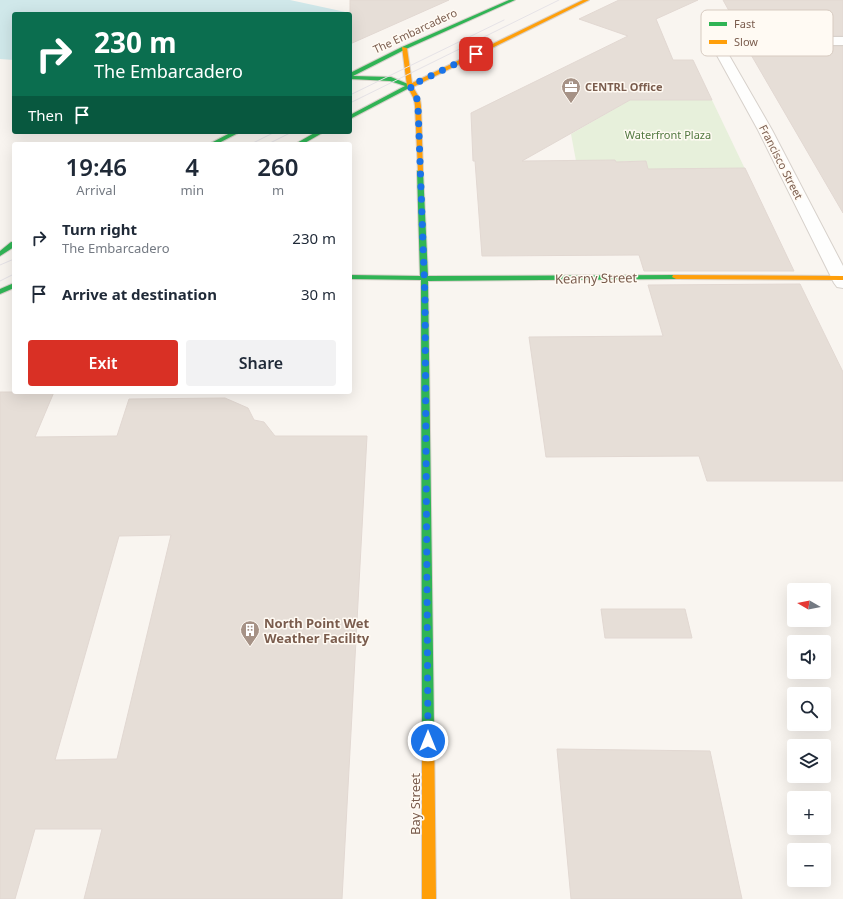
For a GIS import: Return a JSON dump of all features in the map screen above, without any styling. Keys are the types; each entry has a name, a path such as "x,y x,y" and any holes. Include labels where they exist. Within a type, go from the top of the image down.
{"main road":[{"name":"The Embarcadero","path":"352,75 404,48 513,0"},
{"path":"352,116 410,86 587,0"},
{"name":"Bay Street","path":"404,48 410,86 417,99 418,106 424,278 429,899"},
{"path":"352,76 385,78 410,86"},
{"path":"216,142 233,134"},
{"path":"302,142 317,134"},
{"path":"0,254 12,245"},
{"name":"Kearny Street","path":"352,277 697,277 842,280"},
{"path":"0,292 12,286"}],"street":[{"name":"Francisco Street","path":"723,56 765,130 842,280"},
{"path":"0,292 12,289"}],"green space":[{"name":"Waterfront Plaza","path":"630,100 712,100 745,169 648,169 646,161 624,161 618,168 615,160 605,160 607,169 576,161 571,134"}],"water":[{"path":"0,0 290,0 346,12 12,12 12,60 0,59"}],"building":[{"path":"350,0 449,0 352,43 352,12 350,12"},
{"path":"619,0 698,0 656,19 673,60 693,60 712,100 630,100 522,161 646,161 648,169 745,168 794,271 644,271 639,255 482,256 475,161 473,161 471,113 628,36 579,19"},
{"path":"723,0 843,0 843,36 833,36 833,10 729,10"},
{"path":"833,46 843,46 843,213 752,56 833,56"},
{"path":"800,284 843,372 843,481 707,481 699,456 546,457 529,337 663,336 648,285"},
{"name":"North Point Wet Weather Facility","path":"0,392 12,392 12,394 53,394 35,437 117,436 129,399 225,398 248,408 254,420 264,422 275,436 367,436 342,899 84,899 102,829 35,829 15,899 0,899","holes":["171,535 117,759 55,760 119,536"]},
{"path":"601,609 685,609 692,638 605,638"},
{"path":"557,749 710,751 742,899 571,899"}],"tram line":[{"path":"352,102 559,0"},
{"path":"352,94 504,20"},
{"path":"255,142 271,134"},
{"path":"272,142 288,134"},
{"path":"0,265 12,260"},
{"path":"0,281 12,275"}],"traffic: fast":[{"path":"352,74 404,48 513,0"},
{"path":"352,77 391,79 410,86"},
{"path":"352,116 410,86"},
{"path":"216,142 233,134"},
{"path":"302,142 317,134"},
{"path":"420,171 425,299 428,727"},
{"path":"0,254 12,245"},
{"path":"352,277 461,279 676,277"},
{"path":"0,292 12,286"}],"traffic: slow":[{"path":"410,86 587,0"},
{"path":"404,48 410,86 417,99 418,106 420,171"},
{"path":"676,277 843,278"},
{"path":"428,727 429,899"}],"place":[{"name":"CENTRL Office","path":"571,104"},
{"name":"North Point Wet Weather Facility","path":"250,647"}],"route":[{"path":"428,741 425,299 418,106 417,99 410,86 476,54"}]}
